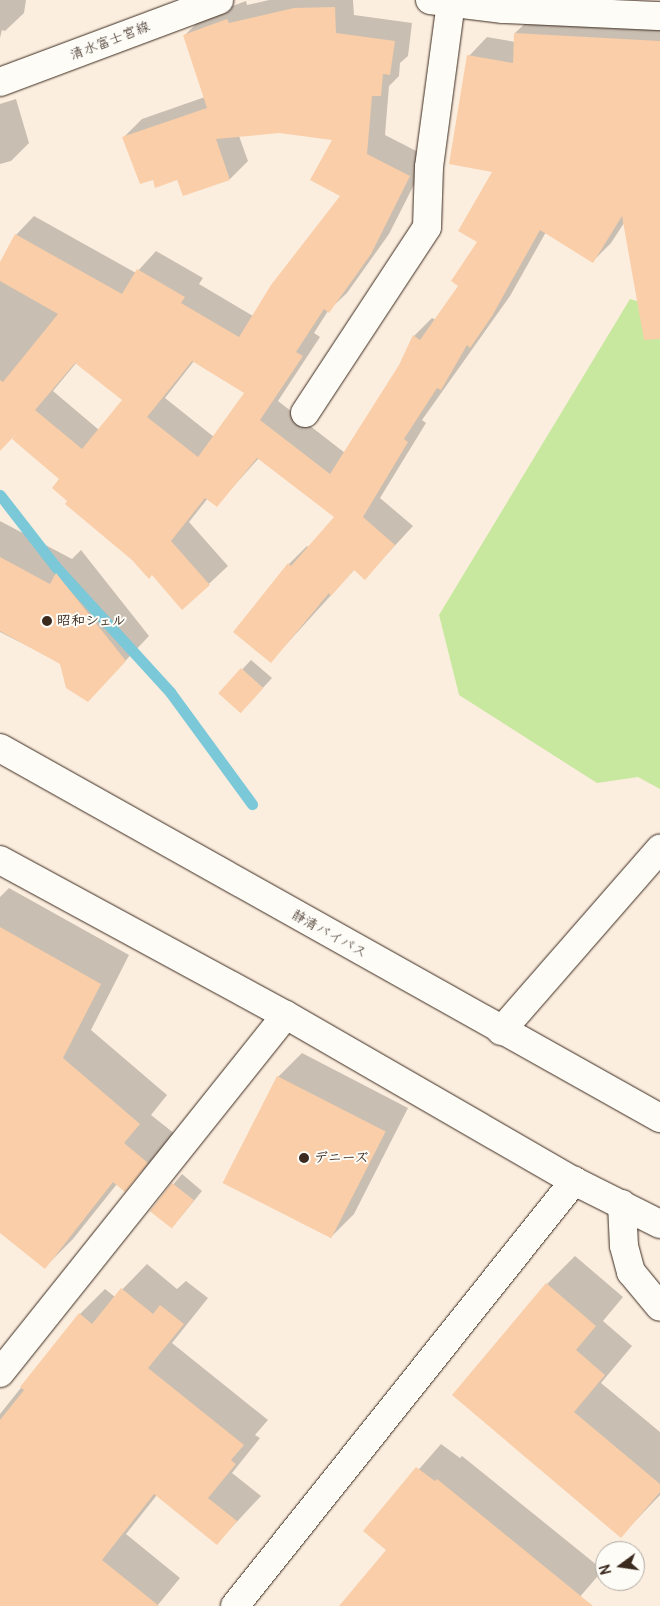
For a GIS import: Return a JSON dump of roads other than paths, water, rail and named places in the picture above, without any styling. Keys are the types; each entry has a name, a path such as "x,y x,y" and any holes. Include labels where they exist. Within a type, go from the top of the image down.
{"main road":[{"name":"清水富士宮線","path":"0,82 219,0"},
{"path":"305,413 427,227 428,167 441,1 503,9 660,16"},
{"name":"静清バイパス","path":"0,748 501,1031 660,1118"},
{"path":"501,1031 660,849"},
{"path":"0,860 286,1015 574,1180 660,1224"},
{"path":"0,1373 286,1015"},
{"path":"235,1606 574,1180"},
{"path":"622,1204 624,1246 631,1272 660,1307"}],"waterway":[{"path":"0,495 55,566 170,692 252,804"}],"place":[{"name":"昭和シェル","path":"47,621"},
{"name":"デニーズ","path":"304,1158"}]}
